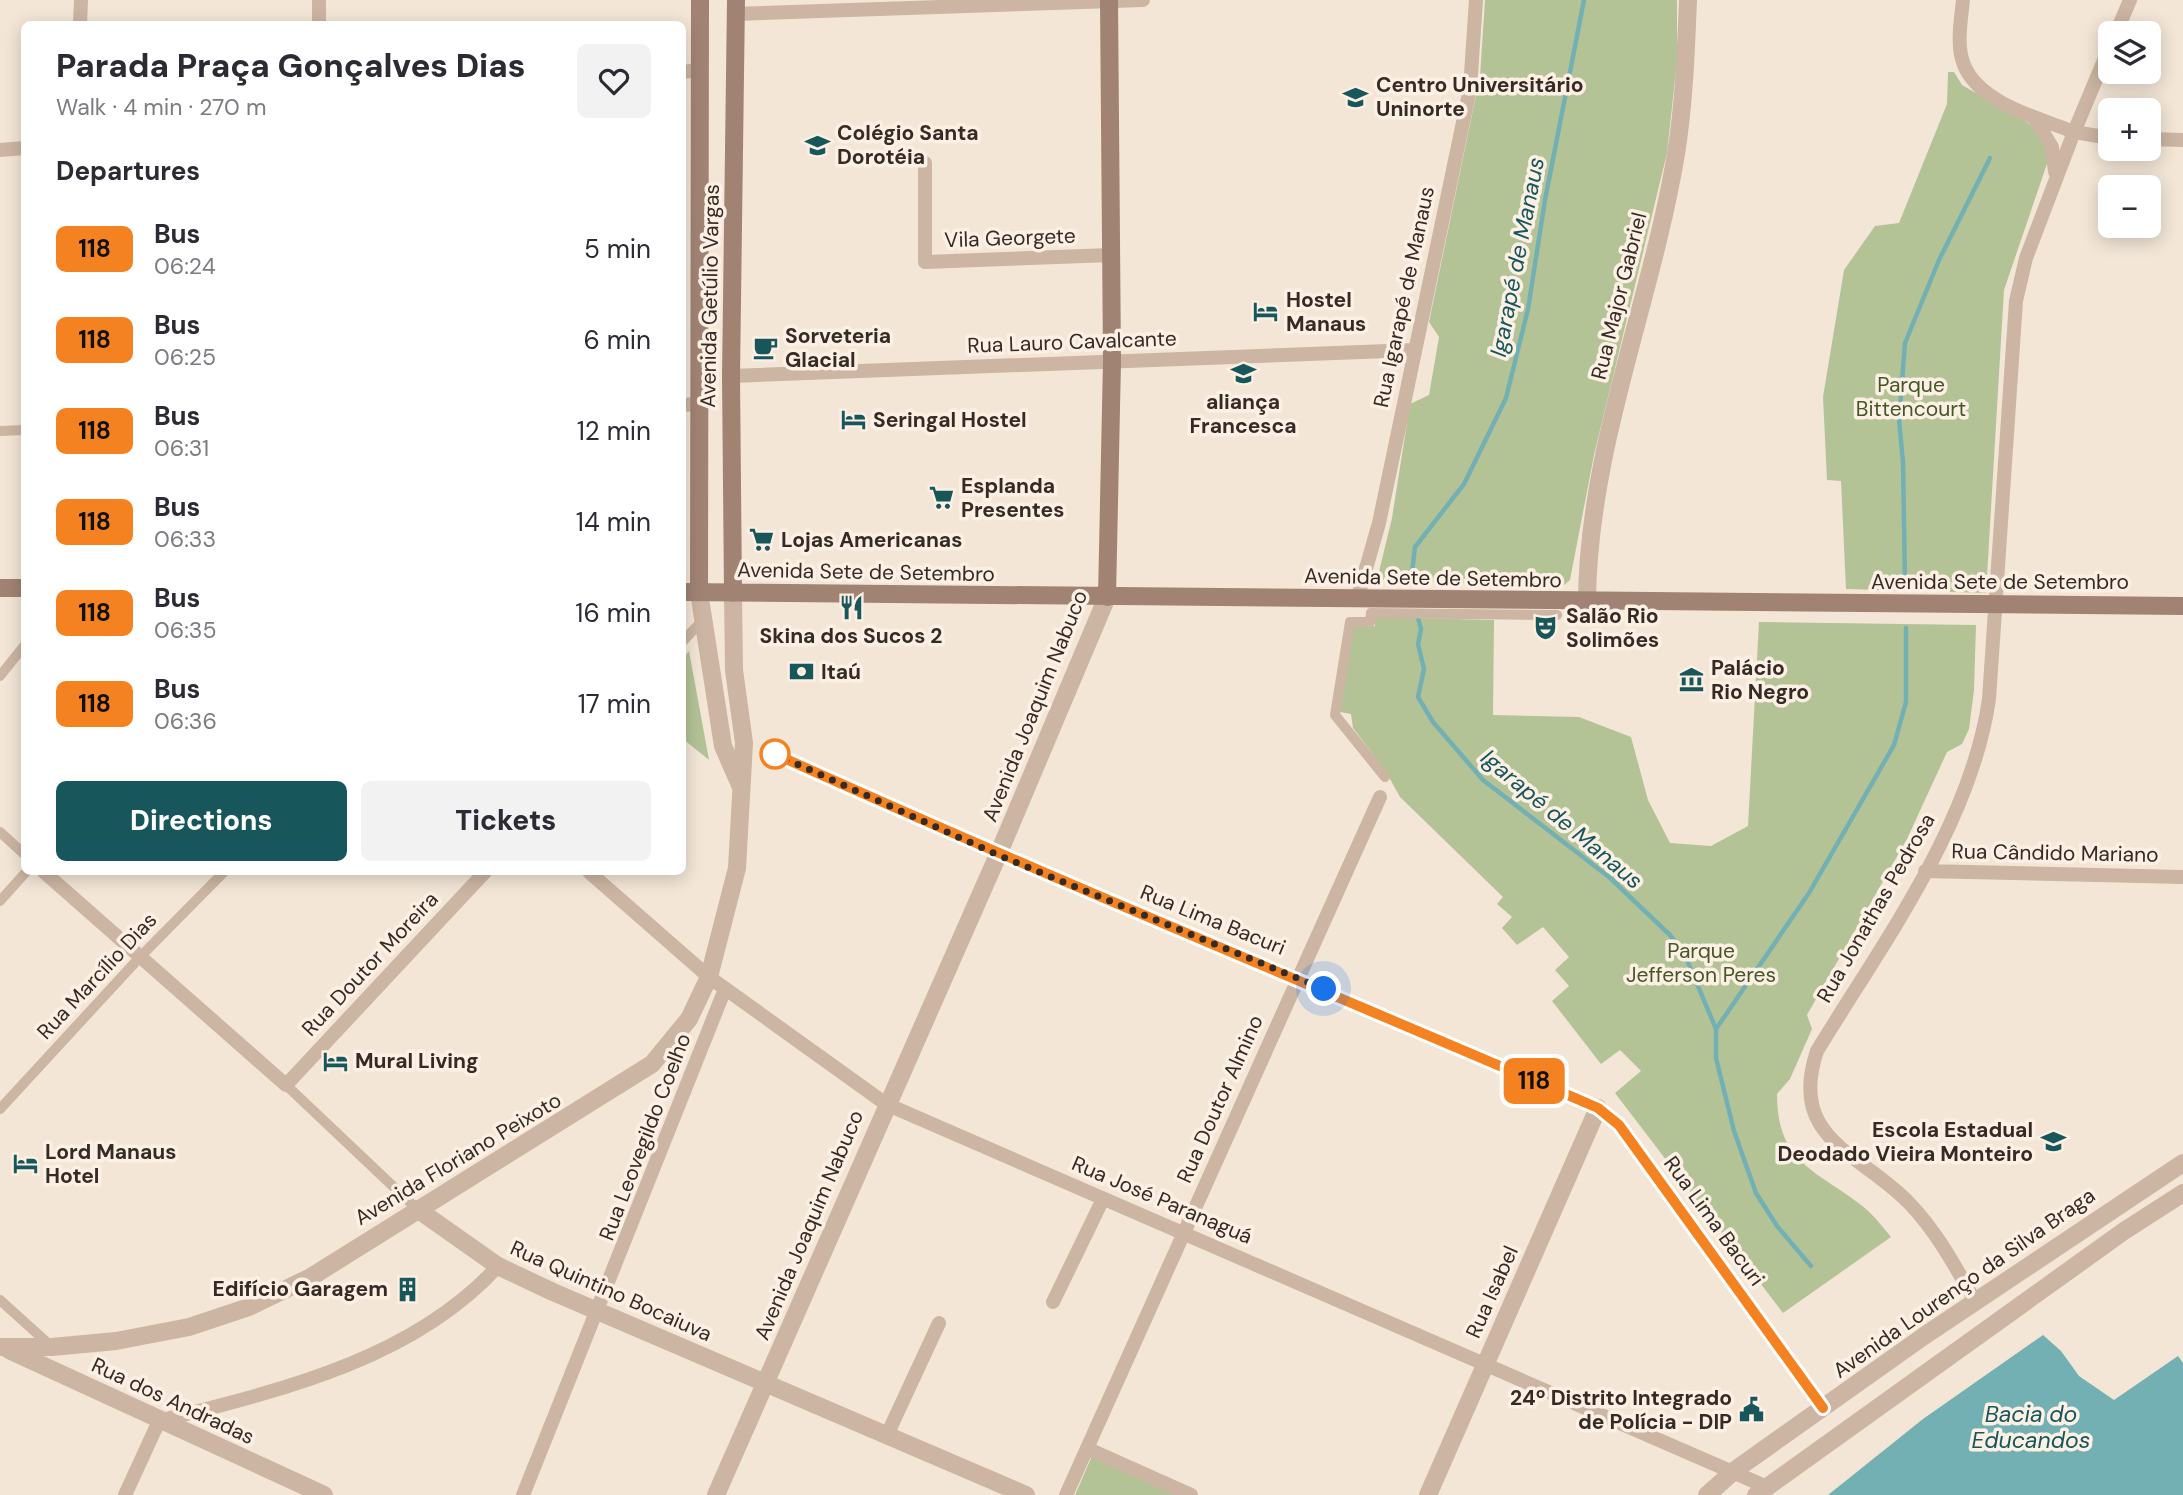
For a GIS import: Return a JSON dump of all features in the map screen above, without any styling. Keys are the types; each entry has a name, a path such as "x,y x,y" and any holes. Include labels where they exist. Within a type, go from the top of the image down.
{"main road":[{"name":"Avenida Getúlio Vargas","path":"691,592 691,71 700,0"},
{"name":"Avenida Joaquim Nabuco","path":"1107,597 1112,361 1109,1"},
{"name":"Avenida Getúlio Vargas","path":"733,593 731,376 736,7"},
{"path":"0,588 21,588"},
{"name":"Avenida Sete de Setembro","path":"691,592 2183,606"}],"street":[{"path":"80,0 80,21"},
{"path":"319,0 319,21"},
{"path":"736,7 1143,0"},
{"name":"Rua Igarapé de Manaus","path":"1357,600 1379,523 1470,89 1476,0"},
{"name":"Rua Major Gabriel","path":"1587,602 1587,577 1606,444 1676,153 1688,0"},
{"path":"1963,0 1960,33 1964,65 1988,94 2073,134 2098,137"},
{"path":"2121,21 2130,0"},
{"name":"Rua Jonathas Pedrosa","path":"1975,1301 1931,1228 1912,1205 1895,1189 1851,1158 1820,1129 1810,1091 1810,1072 1817,1051 1926,871 1961,798 1980,749 1989,699 2017,301 2026,258 2098,75"},
{"name":"Rua Jonathas Pedrosa","path":"2032,115 2052,147 2056,164 2054,184"},
{"path":"2161,139 2183,140"},
{"path":"0,150 21,148"},
{"name":"Vila Georgete","path":"925,163 925,262 1111,255"},
{"name":"Rua Lauro Cavalcante","path":"731,376 1414,350"},
{"path":"0,431 21,430"},
{"name":"Avenida Floriano Peixoto","path":"691,592 702,621 723,746 743,792"},
{"name":"Avenida Floriano Peixoto","path":"1,1347 52,1346 116,1340 189,1327 249,1307 312,1277 417,1209 636,1077 672,1042 689,1019 709,977 728,915 737,868 744,743 734,670 733,593"},
{"name":"Avenida Joaquim Nabuco","path":"716,1495 998,855 1107,597"},
{"path":"1385,776 1335,715 1350,622 1370,622 1371,613 1557,615"},
{"path":"686,638 702,621"},
{"path":"0,676 21,650"},
{"name":"Rua Lima Bacuri","path":"775,754 998,855 1298,978 1598,1108 1619,1125 1823,1408"},
{"name":"Rua Doutor Almino","path":"1066,1495 1380,797"},
{"path":"0,832 21,851"},
{"name":"Rua Cândido Mariano","path":"1926,871 2183,877"},
{"path":"0,901 23,875"},
{"name":"Rua Quintino Bocaiuva","path":"47,875 286,1085 417,1209 498,1266 1016,1493"},
{"name":"Rua Marcílio Dias","path":"0,1109 141,956 221,875"},
{"name":"Rua Doutor Moreira","path":"286,1085 482,875"},
{"name":"Rua José Paranaguá","path":"592,875 709,977 886,1104 1735,1470 1762,1491"},
{"name":"Rua Leovegildo Coelho","path":"523,1495 599,1312 725,989"},
{"name":"Rua Isabel","path":"1428,1495 1598,1108"},
{"name":"Avenida Lourenço da Silva Braga","path":"1707,1495 1735,1470 1924,1336 2183,1163"},
{"path":"1762,1491 2124,1231 2183,1193"},
{"path":"1053,1302 1103,1199"},
{"path":"125,1495 159,1421 308,1380 402,1339 451,1310 498,1266"},
{"path":"0,1300 52,1346"},
{"path":"887,1435 939,1323"},
{"path":"1924,1336 1944,1361"},
{"name":"Rua dos Andradas","path":"1,1347 324,1495"},
{"path":"1088,1449 1191,1495"}],"green space":[{"path":"1485,0 1677,0 1677,61 1667,153 1594,455 1570,580 1563,586 1377,580 1392,518 1410,404 1429,395 1439,337 1429,322 1480,76"},
{"name":"Parque Bittencourt","path":"1948,72 1954,72 1962,85 2032,125 2050,155 2004,290 1986,593 1846,589 1841,481 1827,480 1823,397 1844,270 1875,226 1899,223 1947,104"},
{"name":"Parque Jefferson Peres","path":"1375,617 1494,620 1493,715 1579,717 1631,737 1648,800 1670,843 1711,846 1748,826 1759,622 1976,625 1974,690 1969,729 1962,744 1947,752 1907,839 1807,1015 1812,1029 1790,1079 1777,1094 1784,1136 1792,1150 1815,1173 1865,1209 1891,1237 1783,1313 1615,1093 1641,1071 1620,1050 1601,1064 1552,1001 1569,986 1555,970 1569,957 1543,927 1517,945 1502,928 1512,917 1497,904 1503,897 1400,797 1385,770 1353,728 1351,714 1340,712 1351,626 1375,626"},
{"path":"689,651 709,760 686,741 686,654"},
{"path":"1092,1456 1183,1495 1075,1495"}],"water":[{"name":"Bacia do Educandos","path":"2043,1335 2061,1351 2079,1376 2114,1400 2178,1356 2183,1363 2183,1495 1828,1495 1923,1419"}],"waterway":[{"name":"Igarapé de Manaus","path":"1411,580 1415,547 1464,484 1506,398 1528,309 1545,200 1584,0"},
{"path":"1905,583 1903,462 1899,420 1905,343 1939,260 1990,158"},
{"name":"Igarapé de Manaus","path":"1418,618 1421,629 1418,644 1424,669 1418,697 1433,722 1483,780 1609,877 1670,935 1684,953 1716,1029 1716,1058 1734,1131 1756,1193 1777,1226 1811,1266"},
{"path":"1716,1029 1809,893 1894,745 1906,702 1906,628"}],"bus line":[{"name":"118","path":"775,754 998,855 1298,978 1598,1108 1619,1125 1823,1408"}],"place":[{"name":"Centro Universitário Uninorte","path":"1356,97"},
{"name":"Colégio Santa Dorotéia","path":"817,145"},
{"name":"Hostel Manaus","path":"1266,312"},
{"name":"Sorveteria Glacial","path":"765,348"},
{"name":"aliança Francesca","path":"1243,373"},
{"name":"Seringal Hostel","path":"853,420"},
{"name":"Esplanda Presentes","path":"941,498"},
{"name":"Lojas Americanas","path":"761,540"},
{"name":"Skina dos Sucos 2","path":"851,607"},
{"name":"Salão Rio Solimões","path":"1546,628"},
{"name":"Itaú","path":"801,672"},
{"name":"Palácio Rio Negro","path":"1691,680"},
{"name":"Mural Living","path":"335,1061"},
{"name":"Escola Estadual Deodado Vieira Monteiro","path":"2053,1142"},
{"name":"Lord Manaus Hotel","path":"25,1164"},
{"name":"Edifício Garagem","path":"408,1289"},
{"name":"24º Distrito Integrado de Polícia - DIP","path":"1752,1410"}],"route":[{"path":"775,754 998,855 1324,989"}]}
